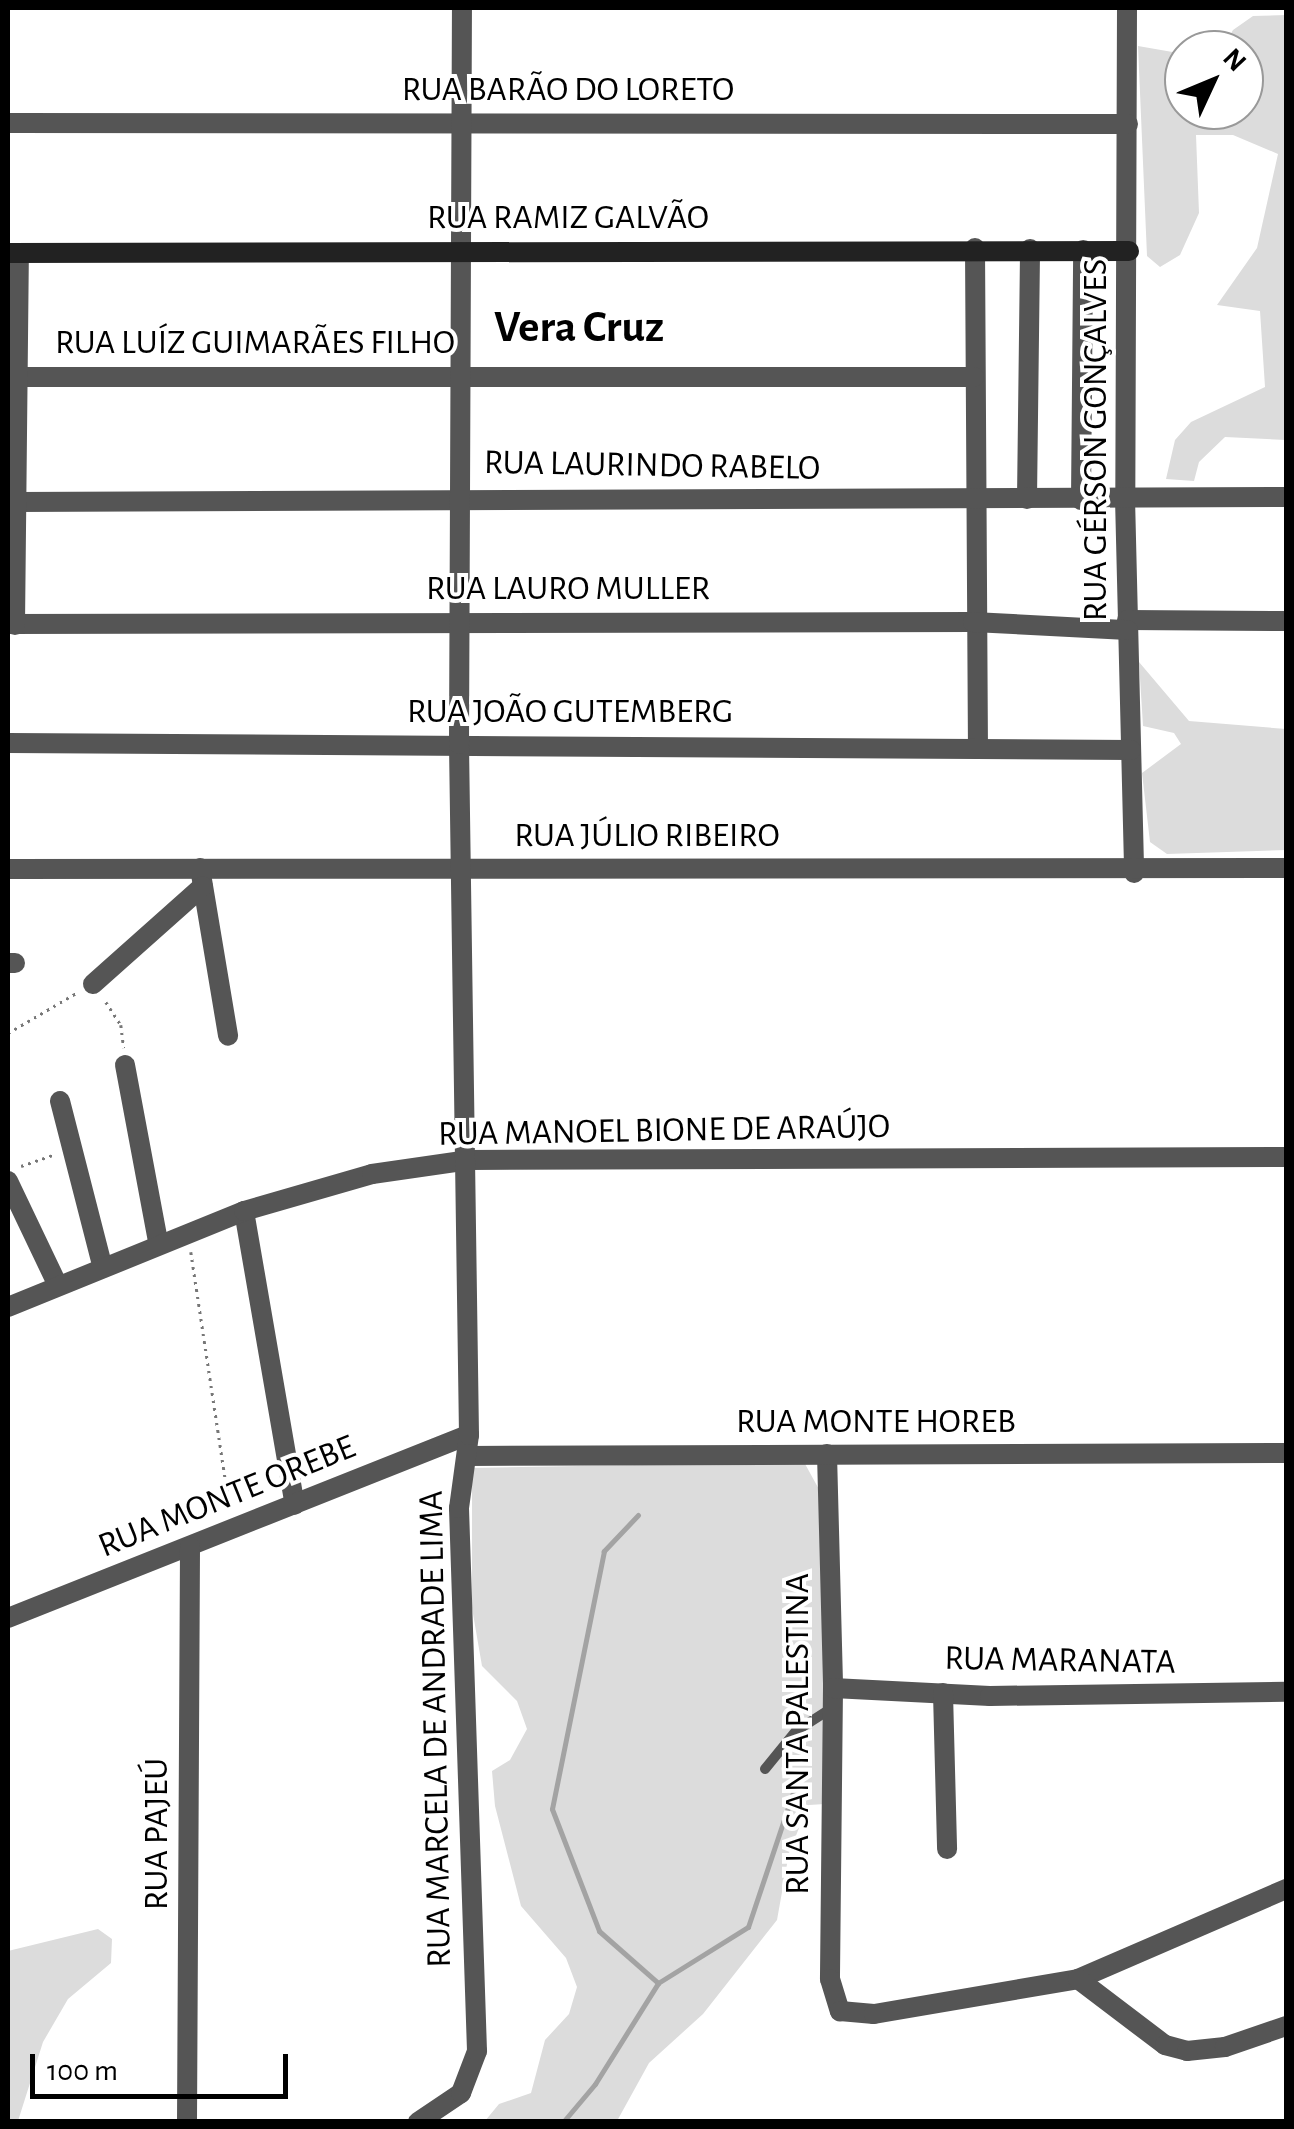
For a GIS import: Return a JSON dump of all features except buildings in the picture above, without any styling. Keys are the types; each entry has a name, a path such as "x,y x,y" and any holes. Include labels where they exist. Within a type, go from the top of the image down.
{"street":[{"name":"RUA MARCELA DE ANDRADE LIMA","path":"418,2122 461,2093 477,2051 459,1508 468,1446 468,1160 460,868 465,122 462,8"},
{"name":"RUA GÉRSON GONÇALVES","path":"1126,8 1125,498 1134,872"},
{"name":"RUA BARÃO DO LORETO","path":"8,123 1128,124"},
{"name":"RUA RAMIZ GALVÃO","path":"13,253 976,248 1128,251"},
{"path":"976,248 974,376 978,502 973,622 978,748"},
{"path":"1027,499 1030,248"},
{"path":"1081,500 1083,250"},
{"path":"11,624 18,377 13,253"},
{"name":"RUA LUÍZ GUIMARÃES FILHO","path":"18,377 974,376"},
{"name":"RUA LAURINDO RABELO","path":"16,502 462,496 978,502 1286,497"},
{"name":"RUA LAURO MULLER","path":"11,624 460,620 1128,625 1286,621"},
{"name":"RUA JOÃO GUTEMBERG","path":"8,743 1131,750"},
{"name":"RUA JÚLIO RIBEIRO","path":"8,869 201,877 460,868 1134,872 1286,868"},
{"path":"93,984 201,877"},
{"path":"201,877 228,1036"},
{"path":"124,1065 158,1242"},
{"path":"60,1101 102,1265"},
{"name":"RUA MANOEL BIONE DE ARAÚJO","path":"8,1308 158,1242 244,1212 372,1174 468,1160 1286,1157"},
{"path":"8,1181 58,1286"},
{"path":"244,1212 295,1505"},
{"name":"RUA MONTE HOREB","path":"468,1446 827,1454 1286,1453"},
{"name":"RUA MONTE OREBE","path":"8,1618 295,1505 468,1446"},
{"name":"RUA SANTA PALESTINA","path":"827,1454 833,1698 830,1979 840,2011 874,2014 1078,1979"},
{"name":"RUA PAJEÚ","path":"188,2122 190,1546"},
{"name":"RUA MARANATA","path":"833,1698 1286,1692"},
{"path":"943,1694 946,1849"},
{"path":"1286,1889 1078,1979 1164,2044 1187,2051 1225,2047 1286,2026"}],"lane":[{"path":"765,1769 796,1730 833,1698"}],"path":[{"path":"8,1033 93,984 121,1025 124,1065"},
{"path":"8,1171 72,1148"},
{"path":"188,1231 233,1529"}],"shaded area":[{"path":"1286,15 1286,440 1225,437 1199,462 1194,481 1166,479 1175,440 1191,422 1265,387 1260,311 1217,305 1257,248 1278,154 1233,135 1196,135 1199,213 1180,255 1160,267 1147,256 1138,46 1164,51 1164,130 1264,130 1264,30 1233,30 1253,16"},
{"path":"1139,662 1189,721 1286,729 1286,850 1167,854 1150,842 1142,773 1181,744 1174,733 1143,726"},
{"path":"804,1462 821,1493 825,1804 809,1805 805,1813 789,1853 777,1920 703,2014 649,2063 617,2121 485,2121 499,2104 531,2093 545,2040 569,2014 577,1987 566,1958 521,1906 495,1806 492,1771 510,1760 527,1729 517,1701 482,1666 472,1608 472,1468"},
{"path":"98,1929 112,1939 111,1963 68,1999 43,2042 18,2121 8,2121 8,1951"}],"waterway":[{"path":"638,1515 604,1551 552,1809 599,1931 658,1983"},
{"path":"563,2122 595,2084 658,1983 748,1927 799,1775"}],"district":[{"name":"Vera Cruz","path":"579,328"}]}
